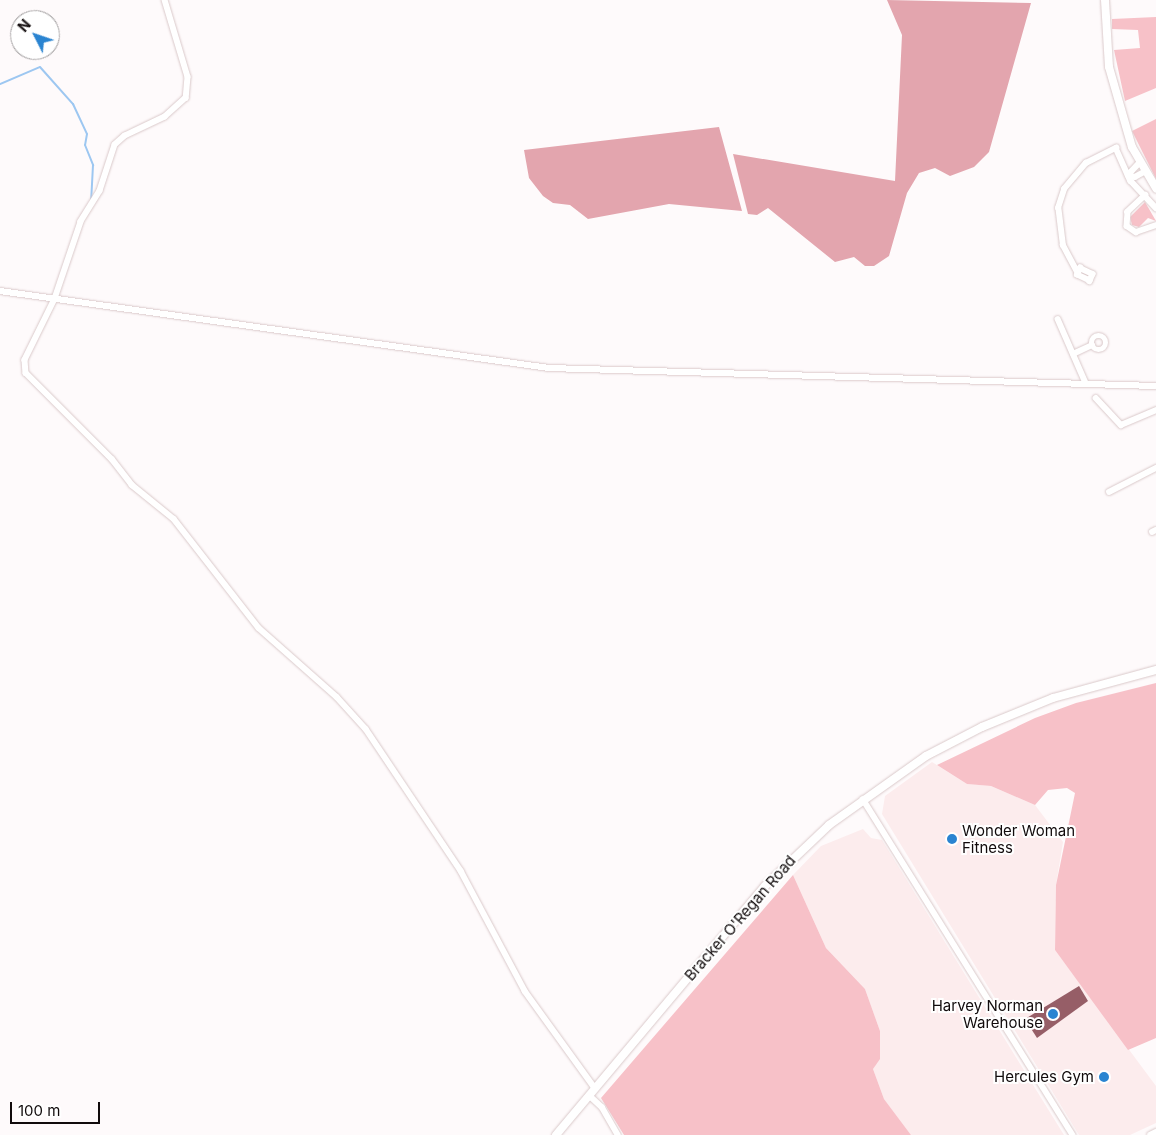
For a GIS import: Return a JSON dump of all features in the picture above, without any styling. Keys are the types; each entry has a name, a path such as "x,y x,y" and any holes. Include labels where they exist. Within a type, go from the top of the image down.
{"main road":[{"path":"1105,0 1108,67 1139,163 1156,188"},
{"name":"Bracker O'Regan Road","path":"556,1135 772,879 808,843 863,799 926,756 1013,713 1088,687 1156,670"}],"street":[{"path":"165,0 188,77 186,98 165,117 118,140 94,202 81,222 56,300 26,360 26,374 112,459 132,485 174,519 259,628 337,697 366,729 461,871 525,991 595,1088"},
{"path":"1077,272 1068,259 1059,228 1058,208 1064,189 1086,163 1111,147 1120,152 1128,175 1156,208"},
{"path":"1128,175 1139,163"},
{"path":"1128,175 1135,177 1144,172"},
{"path":"1146,195 1128,212 1126,222 1136,232 1148,226 1156,225"},
{"path":"0,291 549,368 1156,386"},
{"path":"1058,319 1086,383"},
{"path":"1073,354 1092,345"},
{"path":"1096,398 1121,425 1156,410"},
{"path":"1109,492 1156,468"},
{"path":"863,799 1073,1135"},
{"path":"589,1095 602,1107 618,1135"},
{"path":"1150,1135 1156,1132"}],"shaded area":[{"path":"887,0 1031,3 989,152 974,167 950,176 935,168 919,173 907,193 889,256 874,266 865,266 854,257 835,262 768,208 757,215 748,214 733,154 895,181 902,35"},
{"path":"1156,17 1156,88 1125,101 1114,50 1140,48 1138,30 1112,29 1112,19"},
{"path":"1156,119 1156,179 1132,131"},
{"path":"719,127 742,211 669,204 588,219 570,205 553,203 543,196 529,178 524,150"},
{"path":"1145,202 1156,221 1148,218 1139,227 1132,225 1130,217"},
{"path":"1156,683 1156,1038 1128,1050 1055,950 1056,885 1075,793 1067,788 1048,790 1035,805 991,786 967,784 937,765 1035,718 1076,703"},
{"path":"932,762 967,784 991,786 1035,805 1063,842 1056,885 1055,950 1156,1086 1156,1123 1130,1135 1079,1135 882,814 885,796"},
{"path":"863,829 871,838 882,840 1064,1135 911,1135 884,1099 873,1069 880,1031 865,989 826,948 793,875 821,846"},
{"path":"793,875 826,948 865,989 880,1031 880,1059 873,1069 884,1099 911,1135 624,1135 601,1098"}],"building":[{"name":"Harvey Norman Warehouse","path":"1079,986 1088,1001 1037,1038 1025,1019"}],"waterway":[{"path":"0,84 40,67 73,104 87,134 85,145 93,165 91,203"}],"place":[{"name":"Wonder Woman Fitness","path":"952,839"},
{"name":"Harvey Norman Warehouse","path":"1053,1014"},
{"name":"Hercules Gym","path":"1104,1077"}]}
